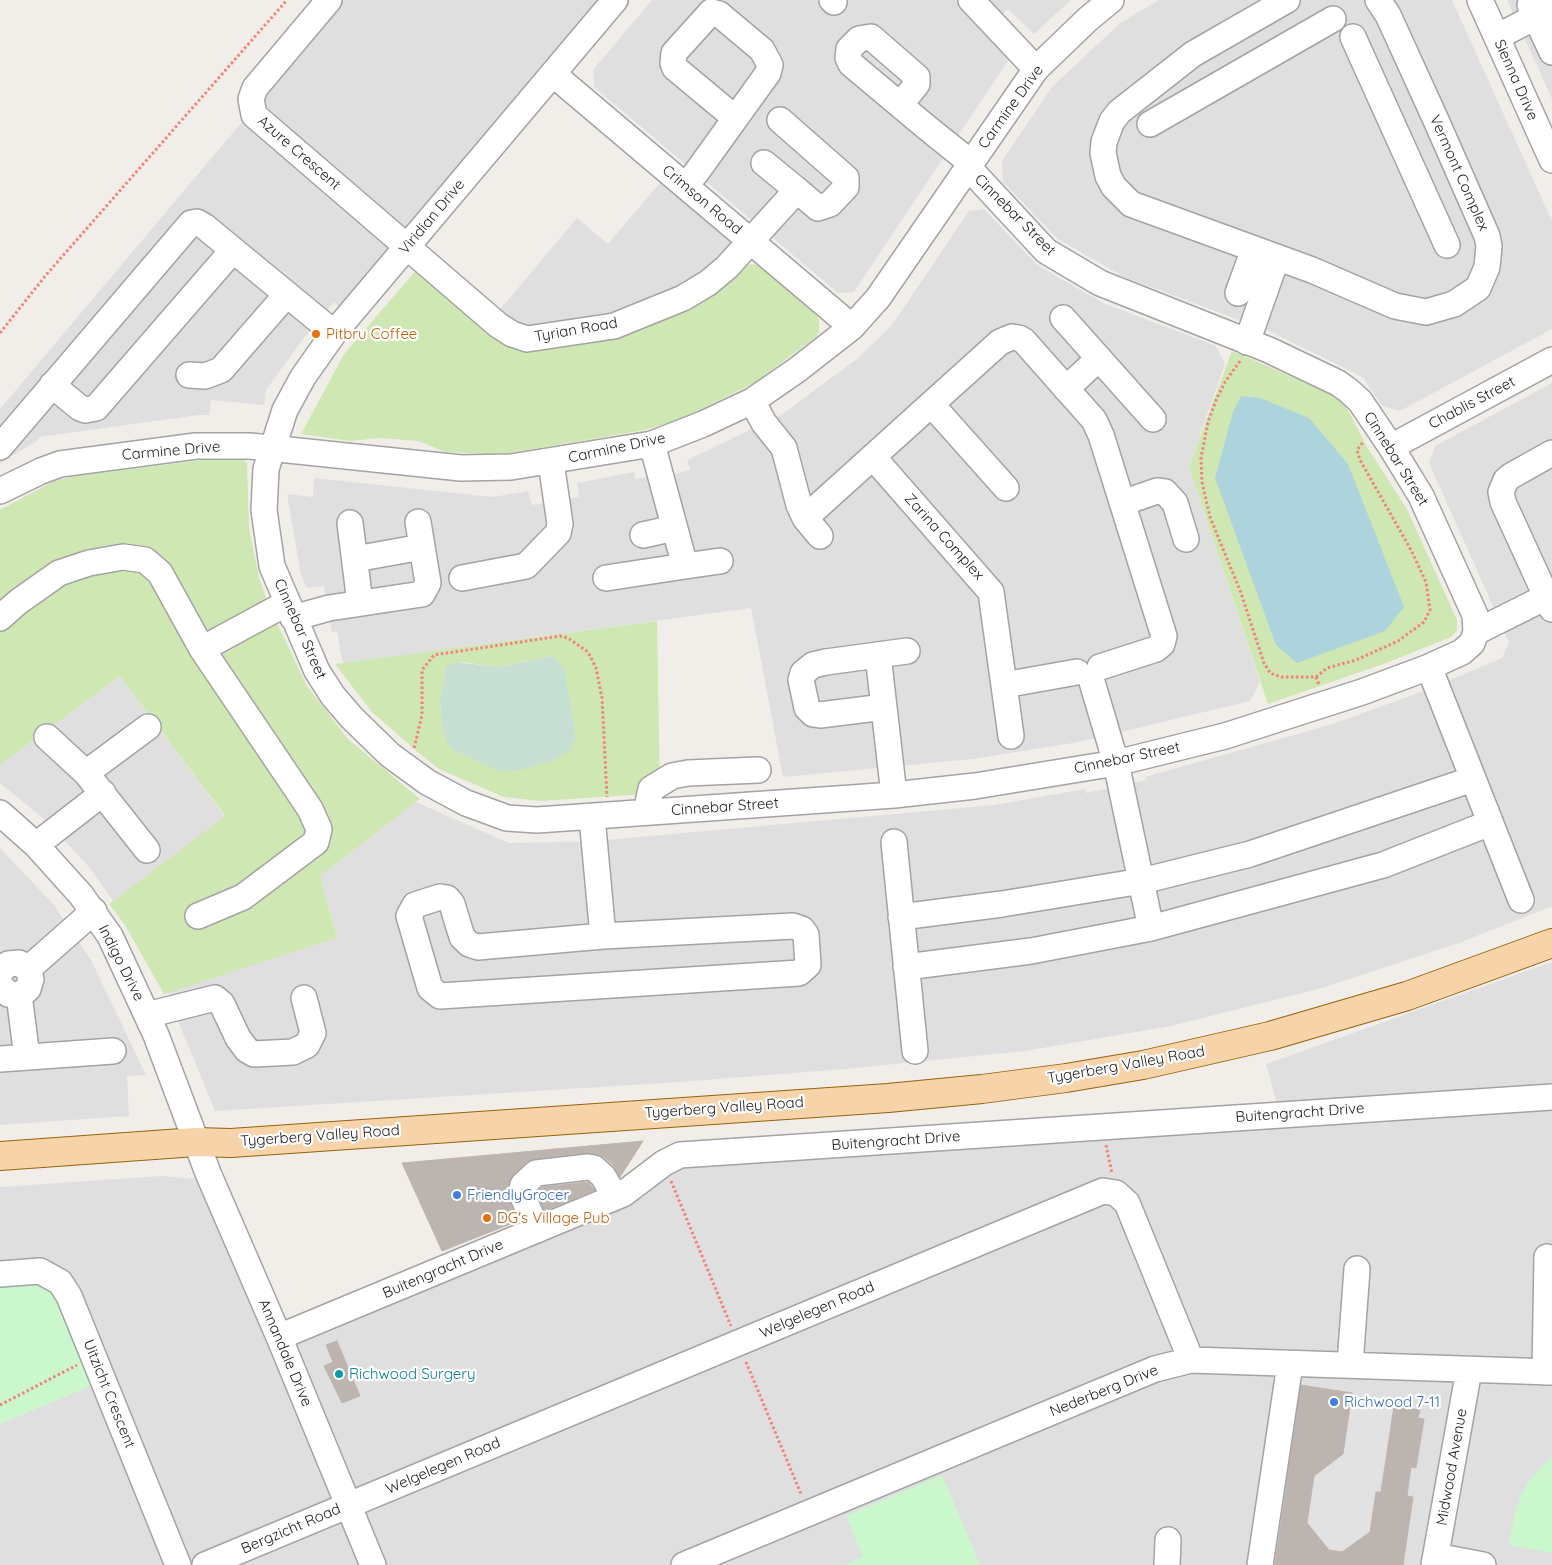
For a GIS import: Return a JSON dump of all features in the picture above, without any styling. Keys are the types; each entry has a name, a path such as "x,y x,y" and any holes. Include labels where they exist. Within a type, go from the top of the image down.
{"main road":[{"name":"Tygerberg Valley Road","path":"1436,985 1552,927"},
{"name":"Tygerberg Valley Road","path":"0,1156 196,1142 231,1143 888,1098 982,1089 1152,1063 1270,1036 1407,996 1552,943"}],"street":[{"name":"Azure Crescent","path":"329,0 255,88 250,99 252,110 257,119 407,246"},
{"name":"Viridian Drive","path":"272,449 285,410 303,377 334,333 615,0"},
{"path":"971,0 1036,70"},
{"name":"Carmine Drive","path":"0,491 41,471 90,459 196,446 272,449 461,468 511,467 551,462 652,444 703,424 752,401 798,370 852,327 878,298 1036,70 1088,19 1111,0"},
{"name":"Vermont Complex","path":"1287,0 1194,54 1119,112 1112,121 1104,142 1104,164 1114,187 1131,204 1278,257 1378,300 1426,312 1443,309 1475,292 1482,284 1487,267 1487,236 1388,15 1378,0"},
{"name":"Sienna Drive","path":"1480,0 1551,153"},
{"path":"1497,38 1539,10 1552,52"},
{"path":"1150,124 1333,19"},
{"path":"1225,35 1244,70"},
{"path":"1353,37 1447,245"},
{"name":"Crimson Road","path":"553,74 852,327"},
{"name":"Cinnebar Street","path":"272,449 266,469 264,510 272,566 317,671 333,696 372,738 404,766 427,782 466,803 507,818 537,820 600,809 646,812 894,795 975,786 1116,763 1225,736 1362,692 1462,652 1472,643 1476,632 1475,615 1421,496 1392,447 1360,401 1350,391 1338,383 1268,350 1244,349 1100,283 1056,258 1038,243 969,165 900,105"},
{"path":"685,186 735,118"},
{"path":"1397,136 1434,118"},
{"path":"764,163 818,208 830,204 846,187 848,182 843,173 780,120"},
{"name":"Tyrian Road","path":"407,246 498,325 512,334 526,339 614,326 683,298 708,283 751,242 797,190"},
{"path":"0,447 191,223 197,222 204,226 334,333"},
{"path":"1238,293 1254,249"},
{"path":"52,385 80,408 85,410 96,408 233,250"},
{"path":"1244,349 1278,257"},
{"path":"189,374 205,376 221,370 287,294"},
{"path":"1063,318 1152,418"},
{"path":"752,401 764,423 784,448 794,490 812,527 873,457 1000,342 1012,337 1024,341 1066,388 1094,420 1101,435 1164,640 1156,649 1090,674 1004,686"},
{"path":"1066,388 1099,358"},
{"name":"Chablis Street","path":"1392,447 1552,360"},
{"path":"931,404 1006,488"},
{"path":"652,444 685,566"},
{"path":"1476,632 1549,603 1503,502 1501,492 1506,480 1511,476 1552,453"},
{"name":"Zarina Complex","path":"873,457 991,592 1011,736"},
{"path":"462,578 526,566 558,534 560,524 551,462"},
{"path":"1122,503 1157,491 1165,492 1174,503 1186,539"},
{"path":"202,649 290,611 329,608 422,594 428,582 418,522"},
{"path":"350,523 360,604"},
{"path":"643,535 674,528"},
{"path":"355,559 422,547"},
{"path":"0,618 18,602 59,573 89,563 123,557 138,559 145,560 160,573 202,649 310,809 319,829 316,842 244,898 198,916"},
{"path":"606,578 720,561"},
{"path":"884,707 820,715 813,714 807,708 801,680 803,672 813,665 907,651"},
{"path":"878,655 894,795"},
{"path":"1428,667 1521,900"},
{"path":"1090,674 1116,763 1151,928"},
{"path":"86,773 148,727"},
{"path":"47,737 86,773 147,850"},
{"path":"646,812 651,789 672,776 688,773 758,770"},
{"path":"901,917 1002,904 1142,881 1250,854 1473,779"},
{"path":"36,845 103,793"},
{"path":"600,809 604,936"},
{"name":"Indigo Drive","path":"0,813 36,845 94,911 110,936 147,1015 196,1142"},
{"path":"906,966 1031,951 1151,928 1383,865 1490,823"},
{"path":"894,842 915,1051"},
{"path":"440,897 446,898 452,904 462,937 469,944 478,947 604,936 794,926 802,929 806,935 808,965 799,973 444,997 436,994 430,988 409,916 412,908 418,903 440,897"},
{"path":"27,1057 4,978 14,962 28,969 94,911"},
{"path":"147,1015 215,998 222,1004 238,1038 247,1050 254,1054 293,1052 307,1046 313,1033 304,998"},
{"path":"0,1059 113,1051"},
{"name":"Buitengracht Drive","path":"279,1337 615,1197 633,1187 664,1163 680,1156 1552,1097"},
{"name":"Annandale Drive","path":"196,1142 373,1565"},
{"path":"537,1230 521,1192 528,1178 536,1174 588,1167 594,1168 603,1176 615,1197"},
{"name":"Welgelegen Road","path":"349,1505 1103,1191 1116,1193"},
{"path":"1116,1193 1127,1203 1191,1360"},
{"path":"1547,1257 1549,1372"},
{"path":"1350,1364 1357,1269"},
{"name":"Uitzicht Crescent","path":"0,1274 40,1271 60,1282 69,1296 178,1565"},
{"name":"Nederberg Drive","path":"684,1565 1154,1369 1191,1360 1549,1372"},
{"path":"1260,1565 1290,1364"},
{"name":"Midwood Avenue","path":"1435,1561 1470,1370"},
{"name":"Bergzicht Road","path":"205,1565 349,1505"},
{"path":"1167,1565 1168,1540"},
{"path":"1435,1561 1482,1565"}],"path":[{"path":"0,333 46,276 287,0"},
{"path":"1244,349 1224,382 1208,422 1200,470 1210,517 1241,593 1264,664 1270,673 1281,678 1316,677 1327,668 1356,660 1398,641 1424,622 1430,610 1426,582 1415,558 1360,460 1358,450 1366,439"},
{"path":"412,753 422,715 422,670 434,655 560,636 568,638 588,652 596,668 602,698 600,809"},
{"path":"1316,677 1321,690"},
{"path":"1103,1127 1116,1193"},
{"path":"0,1405 94,1357"}],"shaded area":[{"path":"330,0 614,0 348,314 334,302 303,339 266,390 264,405 211,400 209,415 39,437 37,441 0,463 0,409 252,110"},
{"path":"652,0 1071,0 1034,34 1008,9 985,31 1010,58 854,292 838,293 594,87 593,70"},
{"path":"1159,0 1452,0 1552,221 1552,329 1400,411 1382,406 1363,378 1353,372 1271,332 1124,277 1058,239 1003,182 1002,161 1052,87 1120,23"},
{"path":"1507,0 1552,0 1552,99 1545,83"},
{"path":"669,172 750,242 708,282 547,337 492,319 577,218 608,244"},
{"path":"984,209 1037,265 1103,303 1216,346 1225,364 1189,467 1260,682 1250,701 1079,742 973,759 783,777 751,608 344,663 337,631 332,632 324,586 307,588 301,575 287,494 313,497 314,478 493,497 528,491 532,505 579,497 577,483 634,472 636,479 648,477 650,486 672,481 674,474 690,470 687,460 781,415 857,359 892,325 969,211"},
{"path":"1552,383 1552,906 1459,943 1322,988 1171,1026 1025,1051 845,1069 680,1082 215,1111 168,992 337,938 320,876 416,802 509,843 594,841 994,805 1085,789 1086,793 1146,780 1145,777 1333,724 1426,690 1502,658 1509,642 1429,463 1435,446"},
{"path":"120,676 225,817 113,901 89,867 62,838 72,830 58,812 45,820 0,783 0,765"},
{"path":"0,848 54,905 91,960 146,1075 127,1076 129,1116 0,1125"},
{"path":"1552,962 1552,1565 0,1565 0,1187 161,1176 210,1180 281,1350 643,1197 678,1168 1085,1142 1283,1125 1266,1064"},
{"path":"1351,1402 1394,1409 1384,1471 1376,1492 1368,1542 1358,1540 1354,1544 1351,1553 1318,1548 1319,1538 1316,1533 1306,1530 1316,1465 1327,1467 1332,1462 1334,1452 1343,1453"}],"green space":[{"path":"750,264 760,265 813,311 819,320 819,331 816,337 754,383 681,419 645,430 509,453 491,454 445,452 419,441 380,438 350,441 301,434 344,354 419,267 526,347"},
{"path":"1232,351 1332,394 1344,402 1367,447 1407,509 1457,620 1457,631 1451,637 1389,662 1268,704 1189,467"},
{"path":"204,460 244,460 247,463 249,528 259,577 268,604 307,686 348,739 420,799 320,876 337,938 164,994 125,925 109,904 225,816 120,676 0,765 0,510 54,481 75,476"},
{"path":"657,621 660,793 541,801 504,797 439,769 372,712 335,664","holes":["553,656 569,698 576,738 443,730 440,704 446,668 462,662 499,667"]},
{"path":"553,656 561,664 565,674 576,738 570,751 549,762 521,770 498,771 450,748 443,730 440,703 446,668 454,662 500,667"},
{"path":"38,1284 52,1292 55,1297 91,1386 0,1424 0,1287"},
{"path":"1552,1457 1552,1553 1509,1545 1514,1516 1521,1495 1531,1478"},
{"path":"942,1475 980,1565 844,1565 863,1557 846,1516"}],"water":[{"path":"1241,396 1260,398 1309,418 1348,464 1404,607 1385,631 1297,663 1276,645 1215,478 1233,412"}],"building":[{"path":"643,1141 620,1177 613,1165 604,1157 590,1153 534,1159 527,1162 513,1175 507,1188 508,1198 518,1221 442,1251 402,1163"},
{"path":"588,1182 595,1190 544,1211 537,1192 542,1187"},
{"name":"Richwood Surgery","path":"337,1341 360,1396 342,1403 324,1366 333,1362 326,1345"},
{"path":"1301,1385 1352,1393 1343,1454 1314,1476 1307,1523 1329,1550 1342,1552 1370,1532 1376,1492 1381,1492 1394,1406 1420,1410 1418,1418 1424,1419 1416,1468 1411,1467 1407,1496 1413,1497 1403,1565 1275,1565"}],"place":[{"name":"Pitbru Coffee","path":"316,334"},
{"name":"FriendlyGrocer","path":"457,1195"},
{"name":"DG's Village Pub","path":"487,1218"},
{"name":"Richwood Surgery","path":"339,1374"},
{"name":"Richwood 7-11","path":"1334,1402"}]}
